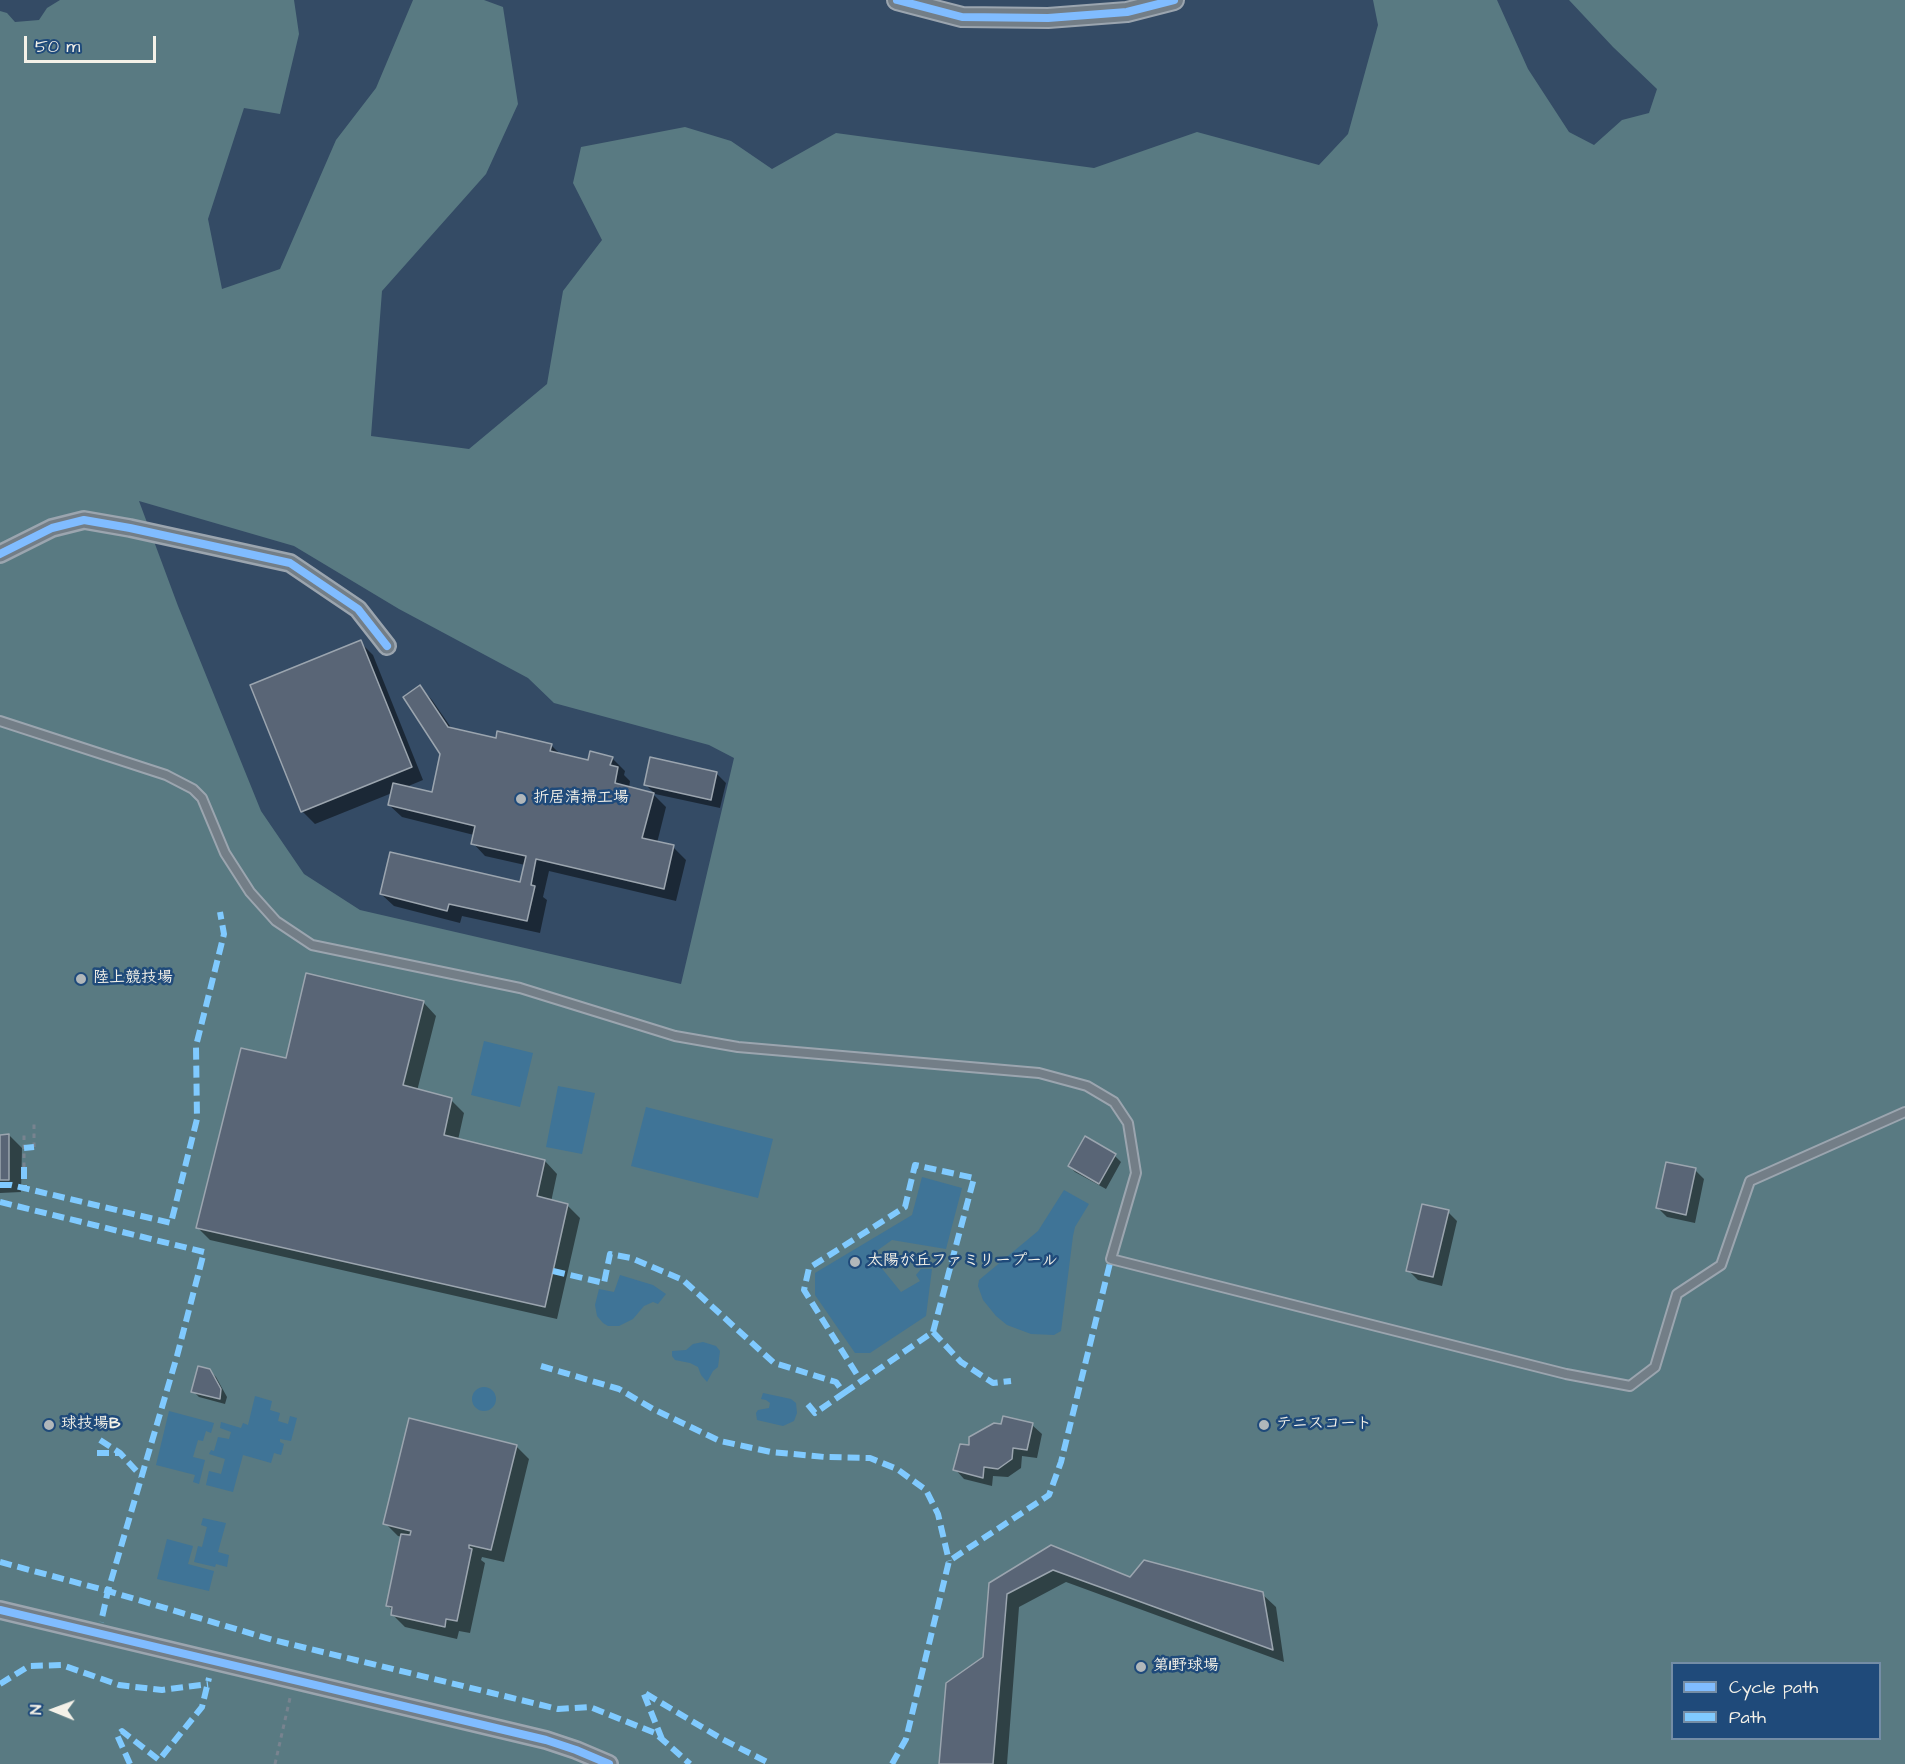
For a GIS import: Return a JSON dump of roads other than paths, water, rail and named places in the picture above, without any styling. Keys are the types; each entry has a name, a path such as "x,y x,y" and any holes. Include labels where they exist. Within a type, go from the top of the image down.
{"street":[{"path":"897,0 962,18 1048,18 1127,12 1174,0"},
{"path":"0,554 52,528 84,520 290,563 358,609 387,646"},
{"path":"0,1610 546,1740 609,1764"}],"lane":[{"path":"0,721 166,775 193,789 202,798 225,853 250,892 276,921 312,945 520,988 675,1036 738,1047 1040,1073 1087,1086 1114,1102 1128,1123 1136,1173 1111,1259 1566,1374 1630,1386 1656,1367 1677,1294 1721,1265 1750,1181 1905,1112"}],"water":[{"path":"484,1041 533,1053 520,1107 471,1095"},
{"path":"558,1086 595,1093 582,1154 546,1147"},
{"path":"646,1107 773,1139 758,1198 631,1166"},
{"name":"太陽が丘ファミリープール","path":"922,1177 962,1188 946,1249 892,1240 871,1255 901,1292 920,1281 916,1275 921,1269 932,1269 926,1316 870,1353 855,1353 815,1295 815,1273 912,1215"},
{"name":"太陽が丘ファミリープール","path":"1064,1190 1089,1204 1075,1227 1073,1236 1061,1331 1054,1335 1031,1334 1007,1325 996,1316 983,1300 978,1286 979,1280 1038,1231"},
{"path":"620,1275 653,1285 666,1294 658,1304 653,1302 644,1306 633,1319 619,1326 608,1326 597,1316 595,1305 599,1289 614,1292"},
{"path":"703,1342 716,1346 720,1351 718,1367 707,1382 698,1367 675,1360 672,1356 672,1351 686,1350 693,1344"},
{"path":"484,1387 489,1388 495,1394 495,1404 489,1410 484,1411 479,1410 473,1404 472,1399 473,1394 479,1388"},
{"path":"763,1393 791,1399 796,1403 797,1413 794,1421 783,1426 757,1420 758,1410 769,1408 770,1403 761,1399"},
{"path":"255,1396 272,1401 270,1410 280,1413 278,1421 288,1424 290,1416 297,1418 291,1441 280,1439 280,1442 284,1444 281,1455 274,1453 271,1463 243,1455 233,1492 206,1485 209,1471 221,1474 225,1459 209,1454 211,1450 214,1451 218,1437 229,1439 231,1432 220,1428 221,1422 241,1428 243,1423 248,1425"},
{"path":"169,1411 214,1423 211,1433 206,1431 203,1441 198,1440 193,1457 205,1460 199,1484 193,1482 195,1475 156,1465"},
{"path":"203,1518 226,1523 218,1552 229,1555 227,1567 194,1562 198,1546 202,1547 207,1527 201,1525"},
{"path":"167,1539 193,1546 188,1564 214,1571 209,1591 157,1579"}],"place":[{"name":"折居清掃工場","path":"521,799"},
{"name":"陸上競技場","path":"81,979"},
{"name":"太陽が丘ファミリープール","path":"855,1262"},
{"name":"球技場B","path":"49,1425"},
{"name":"テニスコート","path":"1264,1425"},
{"name":"第1野球場","path":"1141,1667"}]}
